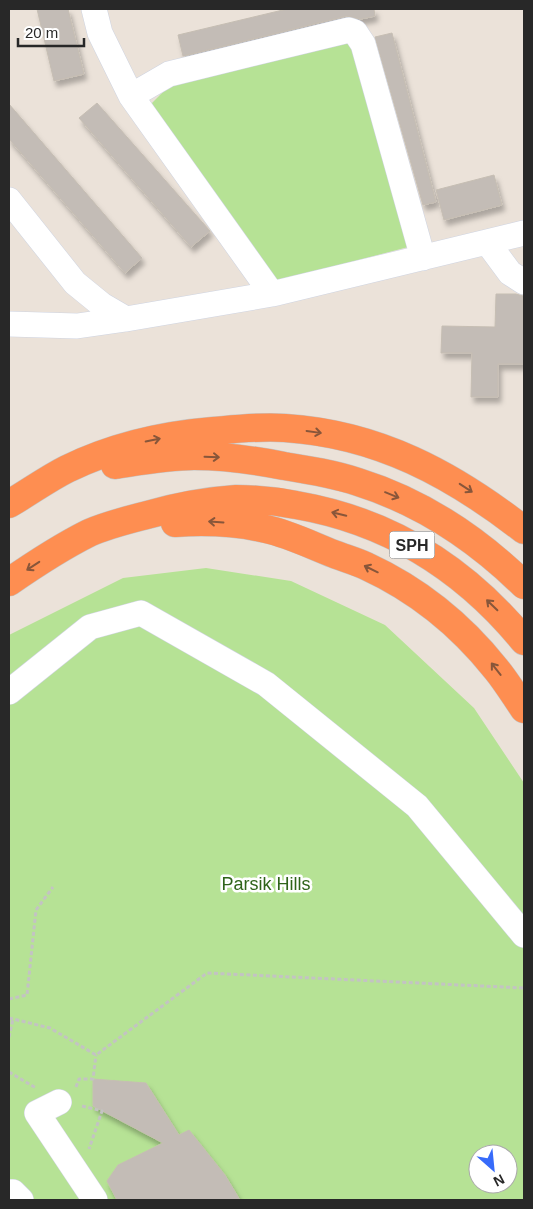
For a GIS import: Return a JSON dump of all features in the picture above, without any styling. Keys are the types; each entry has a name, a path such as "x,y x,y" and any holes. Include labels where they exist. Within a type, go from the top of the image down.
{"highway":[{"path":"18,498 68,469 104,454 150,441 192,433 284,428 328,434 370,444 413,460 454,480 492,505 524,530"},
{"name":"SPH","path":"18,498 80,474 108,466 151,460 193,456 237,457 278,464 317,471 358,482 396,496 434,515 468,537 501,563 524,585"},
{"name":"SPH","path":"9,582 57,550 91,532 162,511 236,500 272,500 346,516 382,530 415,547 448,567 477,590 504,617 524,641"},
{"path":"57,550 129,529 164,523 201,521 266,529 301,540 365,566 396,582 451,620 497,670 524,709"}],"street":[{"path":"94,9 100,34 131,96 272,294"},
{"path":"131,96 169,74 349,30 355,32 363,44 423,258"},
{"path":"9,200 75,283 102,305 126,319"},
{"path":"9,324 77,326 272,294 524,233"},
{"path":"487,242 510,273 524,282"},
{"path":"9,692 90,627 141,612 266,684 417,806 524,935"},
{"path":"70,1101 37,1113 95,1200"},
{"path":"9,1192 13,1192 21,1200"}],"path":[{"path":"9,999 27,995 36,910 53,887"},
{"path":"75,1171 87,1153 102,1111 70,1101 79,1079 92,1079 96,1055 206,973 524,988"},
{"path":"9,1037 11,1018 50,1028 96,1055"}],"green space":[{"path":"351,37 412,246 275,282 154,114 152,103 172,83"},
{"name":"Parsik Hills","path":"206,568 291,581 385,625 474,708 524,783 524,1200 9,1200 9,635 123,578"}],"building":[{"path":"37,9 68,9 84,74 54,81"},
{"path":"287,9 374,9 375,16 361,19 346,16 183,56 178,35"},
{"path":"392,33 436,202 423,205 375,37"},
{"path":"97,103 210,231 191,247 79,118"},
{"path":"9,104 142,258 125,273 9,139"},
{"path":"494,175 502,205 444,220 436,190"},
{"path":"496,294 523,296 524,364 498,364 498,397 471,397 472,353 441,353 442,326 495,327"},
{"path":"93,1079 146,1083 179,1135 189,1130 225,1175 240,1200 117,1200 107,1181 118,1165 163,1143 93,1106"}]}
